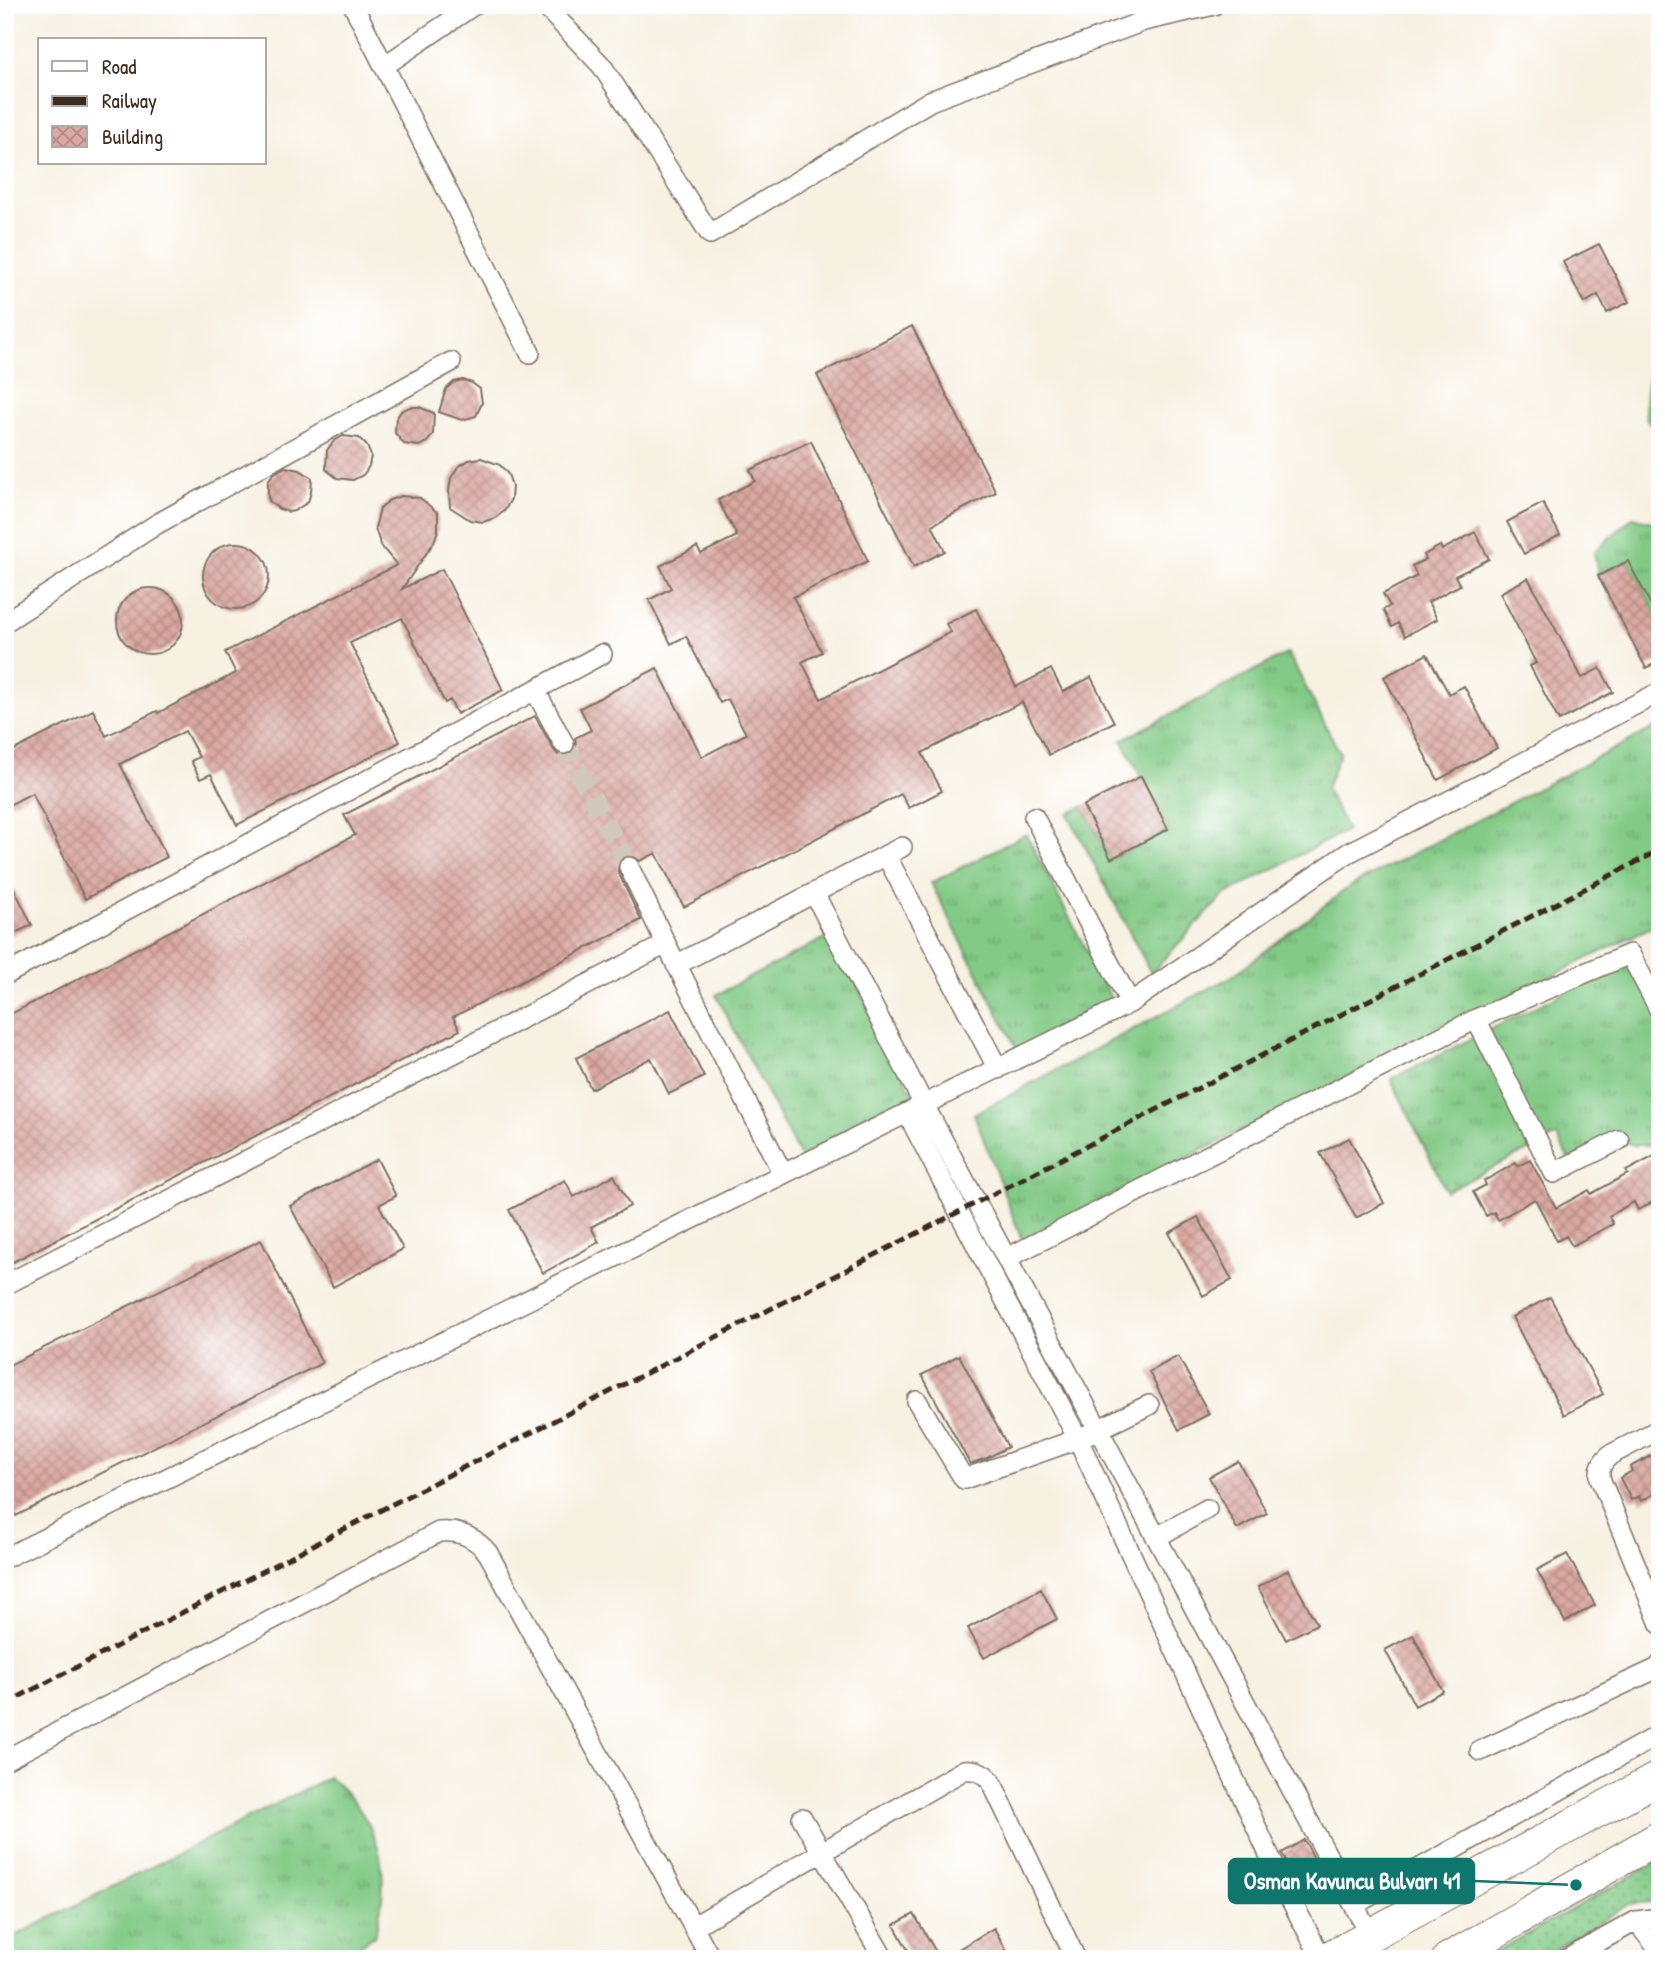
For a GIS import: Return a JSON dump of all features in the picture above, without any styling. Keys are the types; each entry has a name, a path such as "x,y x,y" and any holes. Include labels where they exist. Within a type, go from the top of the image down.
{"highway":[{"path":"1324,1959 1660,1777"},
{"path":"1448,1959 1660,1837"}],"street":[{"path":"354,5 530,353"},
{"path":"384,66 474,5"},
{"path":"544,5 602,66 710,234 930,101 1144,21 1214,5"},
{"path":"5,622 157,524 451,362"},
{"path":"5,975 602,654"},
{"path":"535,690 564,744"},
{"path":"8,1551 1130,1003 1348,853 1660,692"},
{"path":"1034,817 1130,1003"},
{"path":"676,965 894,851 998,1069"},
{"path":"629,867 783,1174 776,1178"},
{"path":"814,893 916,1109 1078,1439 1278,1873 1324,1959"},
{"path":"5,1285 666,944"},
{"path":"1007,1258 1476,1019 1630,954 1660,1011"},
{"path":"1476,1019 1554,1173 1619,1140"},
{"path":"916,1109 1007,1258 1370,1935"},
{"path":"917,1401 964,1479 1078,1439 1149,1405"},
{"path":"1660,1429 1610,1455 1601,1466 1600,1472 1600,1478 1660,1624"},
{"path":"1157,1537 1207,1509"},
{"path":"5,1760 439,1532 457,1532 474,1539 488,1553 711,1959"},
{"path":"1480,1751 1660,1665"},
{"path":"1354,1905 1660,1734"},
{"path":"694,1927 964,1770 981,1772 991,1780 1076,1959"},
{"path":"802,1818 884,1959"},
{"path":"1567,1959 1636,1921 1660,1918"},
{"path":"1636,1921 1660,1951"}],"green space":[{"path":"1660,332 1660,437 1647,419 1646,401 1651,363"},
{"path":"1633,517 1656,523 1660,530 1660,622 1628,561 1598,576 1594,552"},
{"path":"1288,653 1340,753 1326,789 1347,830 1224,895 1151,973 1068,814 1083,806 1111,859 1168,829 1122,740"},
{"path":"1660,725 1660,918 1653,926 1022,1240 974,1114 1231,977 1349,887"},
{"path":"1026,834 1112,1000 1017,1049 931,883"},
{"path":"831,935 917,1102 802,1161 716,995"},
{"path":"1633,958 1660,1014 1660,1145 1633,1145 1615,1138 1569,1160 1557,1136 1446,1191 1391,1079"},
{"path":"329,1777 360,1811 371,1829 382,1869 383,1890 374,1936 340,1959 5,1959 5,1941"},
{"path":"1660,1860 1660,1901 1630,1904 1539,1959 1483,1959"}],"building":[{"path":"1599,244 1629,302 1607,313 1598,295 1584,303 1563,262"},
{"path":"912,326 996,492 932,525 945,551 914,567 817,375"},
{"path":"463,380 480,389 482,403 476,416 462,420 439,412 446,389 454,382"},
{"path":"419,407 434,413 433,434 427,442 419,446 404,444 395,433 396,419 401,411"},
{"path":"343,436 359,438 367,446 371,456 363,475 353,480 337,478 326,469 327,450 334,441"},
{"path":"811,441 868,561 793,597 822,652 802,662 821,699 951,632 946,624 976,609 1016,687 1051,669 1063,692 1091,677 1114,722 1049,755 1022,702 922,753 942,791 909,808 901,794 684,907 656,853 640,861 631,855 623,856 619,861 618,872 641,920 453,1017 460,1030 5,1266 5,1017 355,835 344,815 535,716 558,755 569,755 575,750 575,738 591,730 580,708 657,668 702,757 746,734 728,699 720,703 686,636 671,644 649,600 671,588 660,566 697,547 701,554 737,536 718,500 755,481 750,470"},
{"path":"481,458 500,465 508,474 512,486 511,499 505,510 495,518 483,522 470,520 450,507 449,491 451,478 458,467 469,460"},
{"path":"285,467 300,470 312,478 308,502 289,512 279,509 268,497 268,481 273,474"},
{"path":"401,496 420,498 438,513 438,530 434,542 402,589 442,569 503,690 457,714 450,700 445,703 402,618 350,643 400,742 237,825 211,774 200,779 191,761 199,757 185,731 120,764 167,857 85,899 32,793 5,807 5,757 93,710 106,736 236,673 225,652 397,565 381,546 375,528 380,509 389,500"},
{"path":"1543,503 1560,535 1524,554 1507,522"},
{"path":"1475,532 1489,559 1455,576 1460,585 1428,602 1437,619 1405,636 1398,623 1392,627 1383,610 1390,606 1383,594 1417,576 1412,566 1426,559 1424,555 1440,546 1442,550"},
{"path":"229,543 243,543 255,548 264,557 269,576 267,589 260,600 243,609 229,609 217,604 208,595 203,583 203,569 208,557 217,548"},
{"path":"1628,561 1660,622 1660,661 1646,668 1598,576"},
{"path":"1528,578 1582,678 1600,668 1613,692 1559,721 1530,666 1536,663 1500,593"},
{"path":"143,588 157,588 169,593 178,602 183,621 181,634 174,645 157,654 143,654 131,649 122,640 117,628 117,614 122,602 131,593"},
{"path":"1427,654 1449,694 1464,686 1497,748 1438,780 1384,677"},
{"path":"1141,776 1168,829 1111,859 1083,806"},
{"path":"5,870 32,925 5,938"},
{"path":"670,1010 704,1077 669,1094 651,1058 591,1089 576,1058"},
{"path":"1349,1138 1384,1203 1356,1218 1320,1153"},
{"path":"1660,1153 1660,1198 1638,1210 1634,1202 1609,1216 1613,1224 1572,1246 1566,1236 1557,1241 1535,1199 1498,1220 1494,1212 1486,1216 1473,1192 1486,1185 1484,1181 1516,1163 1518,1166 1530,1160 1556,1208 1589,1190 1591,1194"},
{"path":"377,1159 396,1196 379,1205 403,1249 333,1287 290,1206"},
{"path":"614,1175 630,1206 591,1227 599,1242 543,1273 509,1210 565,1180 574,1197"},
{"path":"1198,1217 1232,1280 1203,1296 1169,1233"},
{"path":"261,1240 322,1363 16,1516 5,1495 5,1367"},
{"path":"1550,1297 1603,1394 1564,1415 1512,1317"},
{"path":"959,1355 1008,1447 970,1464 922,1375"},
{"path":"1178,1356 1209,1414 1179,1430 1149,1372"},
{"path":"1660,1451 1660,1491 1641,1501 1639,1496 1631,1500 1620,1478 1632,1471 1630,1467"},
{"path":"1238,1461 1267,1513 1237,1529 1209,1477"},
{"path":"1567,1554 1595,1605 1565,1622 1537,1570"},
{"path":"1288,1570 1317,1624 1286,1640 1258,1587"},
{"path":"1041,1589 1057,1619 984,1658 968,1628"},
{"path":"1413,1635 1443,1691 1415,1706 1385,1650"},
{"path":"1304,1840 1327,1881 1302,1895 1282,1853"},
{"path":"914,1914 940,1959 913,1959 894,1925"},
{"path":"994,1928 1011,1959 942,1959"}],"tunnel":[{"path":"564,744 629,867"}],"railway":[{"path":"5,1704 1660,850"}],"place":[{"name":"Osman Kavuncu Bulvarı 41","path":"1576,1885"}]}
